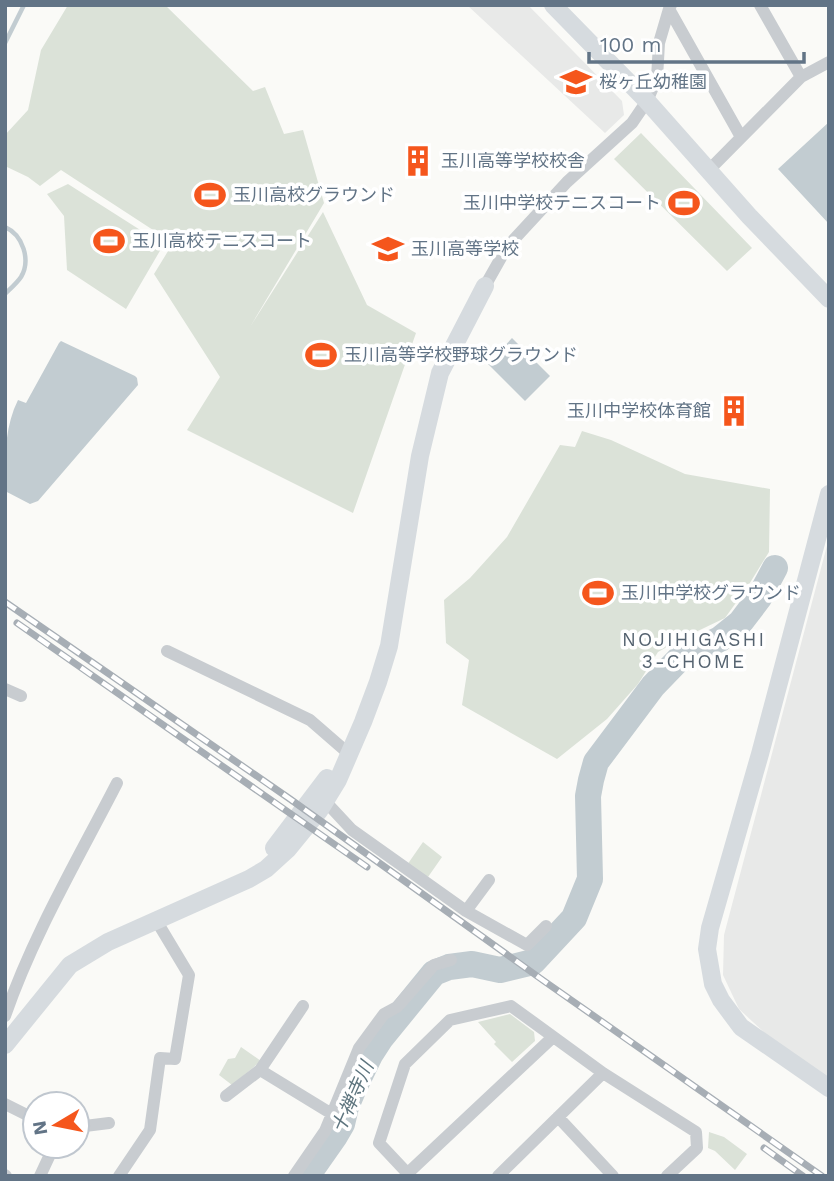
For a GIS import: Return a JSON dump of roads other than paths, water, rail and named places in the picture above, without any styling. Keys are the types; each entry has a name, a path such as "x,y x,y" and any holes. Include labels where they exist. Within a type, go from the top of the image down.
{"street":[{"path":"553,5 647,101 749,216 829,299"},
{"path":"760,5 801,77"},
{"path":"5,1045 70,965 108,942 249,879 265,869 302,834 325,801 338,779 371,702 389,646 420,456 440,373 507,247 567,182 632,123 647,101 657,78 659,43 670,7"},
{"path":"670,7 741,137"},
{"path":"708,171 801,77 829,62"},
{"path":"829,494 764,740 710,928 707,949 713,984 741,1027 829,1088"},
{"path":"167,651 310,720 348,753"},
{"path":"5,689 21,696"},
{"path":"230,887 277,845 329,774 348,753"},
{"path":"5,1016 47,918 117,783"},
{"path":"325,801 352,830 466,911 527,945 546,926"},
{"path":"466,911 489,880"},
{"path":"119,1176 150,1130 160,1058 175,1059 189,975 156,920"},
{"path":"294,1176 325,1131 359,1048 384,1014 397,1007 434,965 451,960"},
{"path":"226,1096 260,1070 303,1006"},
{"path":"554,1037 409,1175 379,1143 405,1064 450,1020 511,1006 554,1037 603,1073 696,1132 697,1149 667,1176"},
{"path":"260,1070 332,1114"},
{"path":"507,1173 603,1073"},
{"path":"5,1104 21,1112"},
{"path":"558,1118 612,1176"},
{"path":"91,1125 109,1123"},
{"path":"40,1176 47,1160"}],"waterway":[{"path":"5,43 24,5"},
{"path":"5,227 21,242 25,256 21,277 5,294"},
{"name":"十禅寺川","path":"307,1176 342,1124 346,1107 370,1055 434,973 449,967 472,964 500,970 533,962 574,918 590,879 588,796 596,762 653,686 681,657 720,639 740,623 759,598 775,568"}],"railway":[{"path":"5,602 290,799 822,1176"},
{"path":"17,623 367,867"},
{"path":"764,1148 803,1176"}],"place":[{"name":"桜ヶ丘幼稚園","path":"576,82"},
{"name":"玉川高等学校校舎","path":"418,161"},
{"name":"玉川高校グラウンド","path":"210,195"},
{"name":"玉川中学校テニスコート","path":"684,203"},
{"name":"玉川高校テニスコート","path":"109,241"},
{"name":"玉川高等学校","path":"388,249"},
{"name":"玉川高等学校野球グラウンド","path":"321,355"},
{"name":"玉川中学校体育館","path":"734,411"},
{"name":"玉川中学校グラウンド","path":"598,593"}],"district":[{"name":"NOJIHIGASHI 3-CHOME","path":"694,650"}]}
